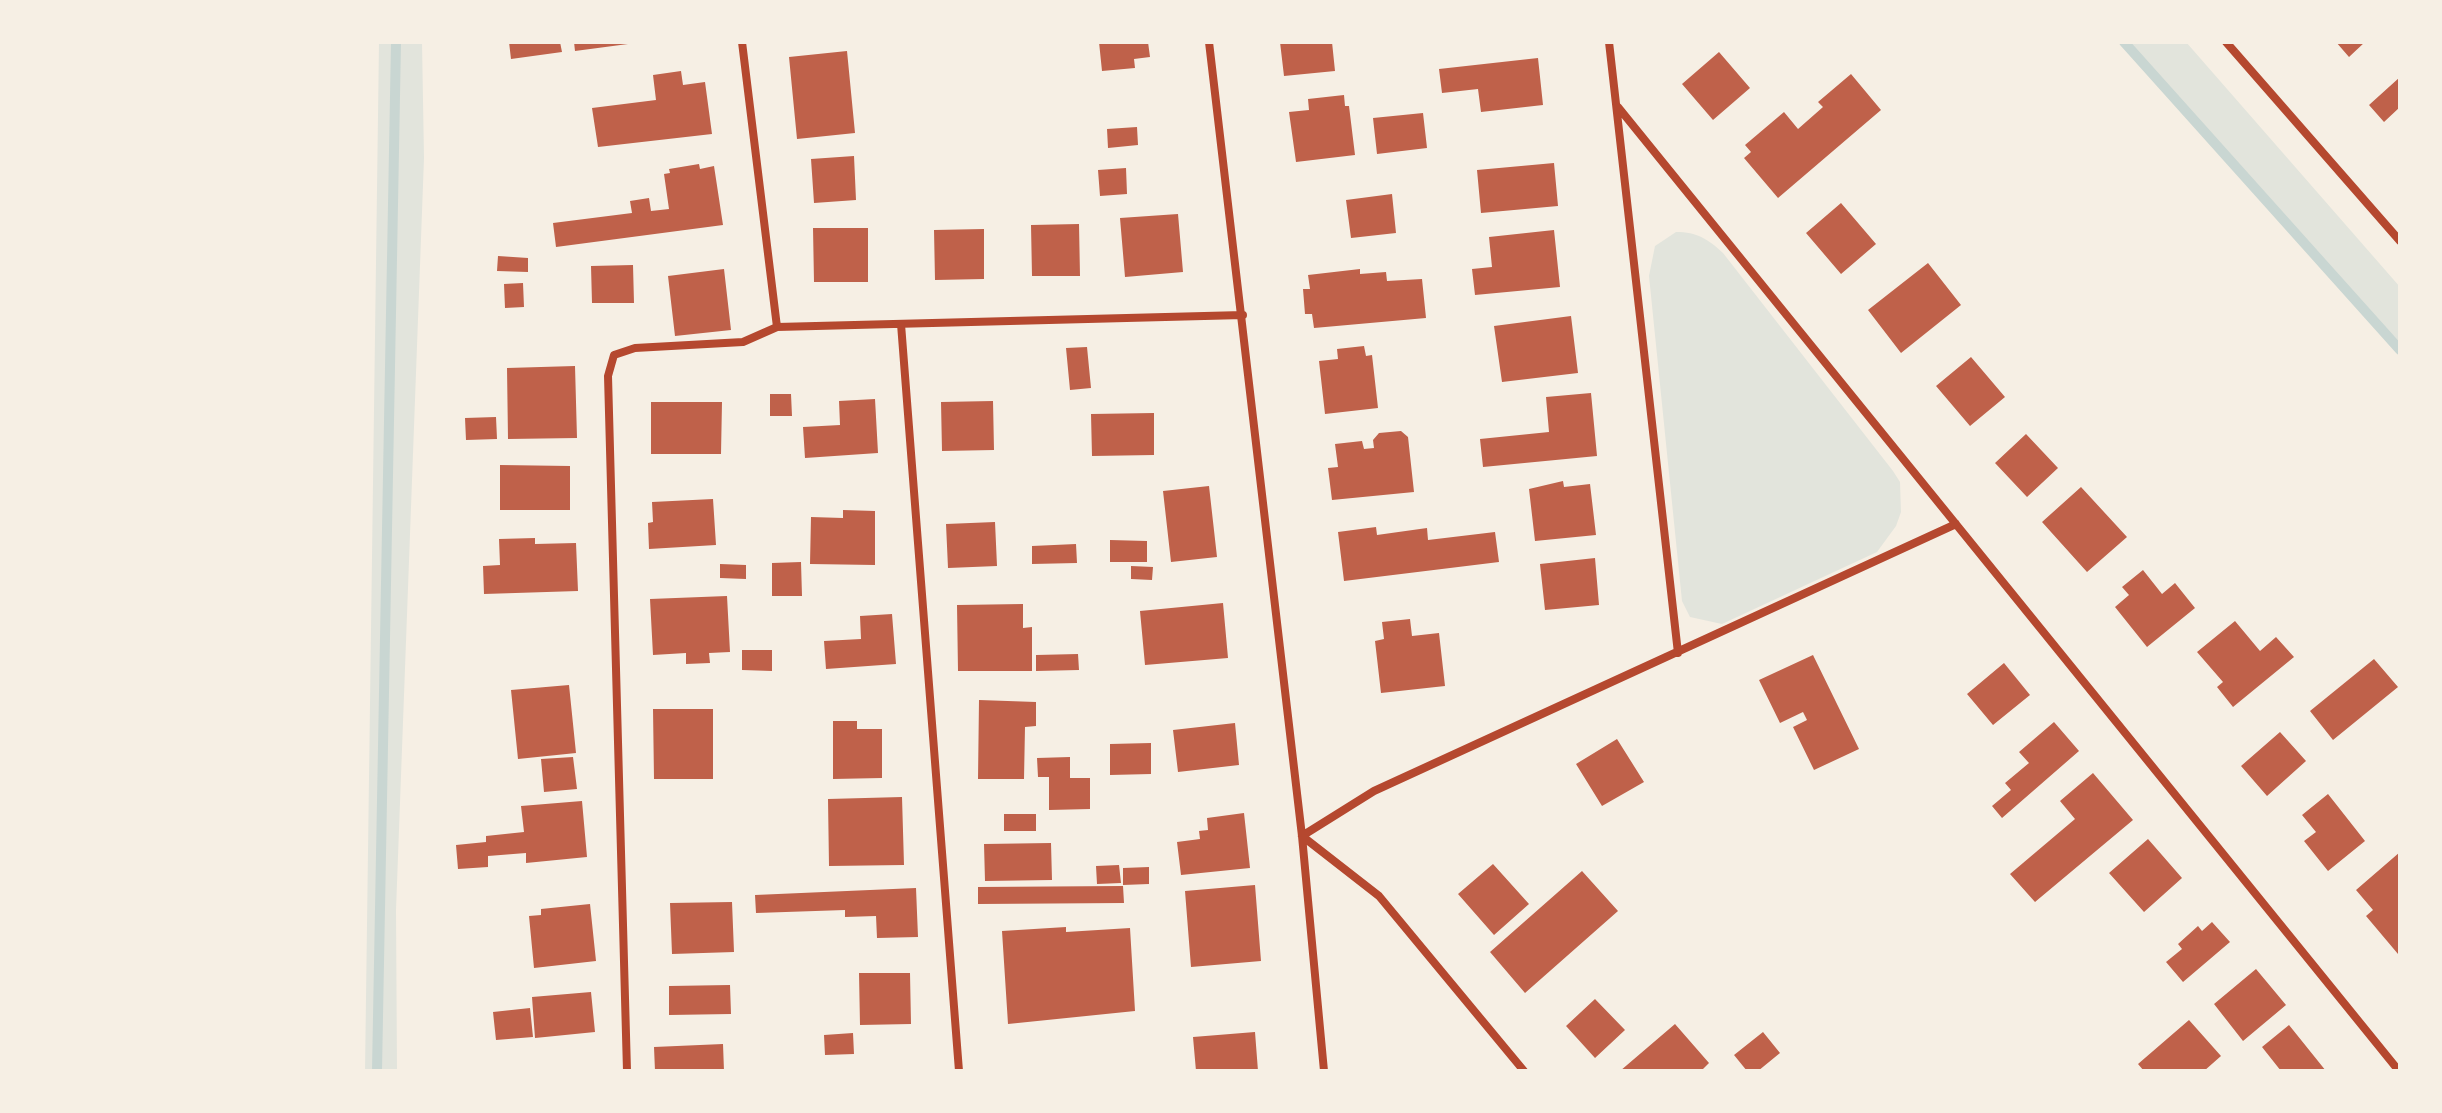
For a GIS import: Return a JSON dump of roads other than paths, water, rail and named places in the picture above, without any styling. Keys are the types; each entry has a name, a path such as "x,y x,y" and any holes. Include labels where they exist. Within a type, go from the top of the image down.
{"street":[{"path":"742,42 777,327"},
{"path":"1209,42 1302,836 1324,1071"},
{"path":"1609,42 1678,653"},
{"path":"2226,42 2400,241"},
{"path":"1618,107 2399,1071"},
{"path":"627,1071 608,376 614,355 635,348 743,342 777,327 1243,315"},
{"path":"901,324 959,1071"},
{"path":"1302,836 1374,791 1956,524"},
{"path":"1302,836 1379,896 1524,1071"}],"waterway":[{"path":"377,1071 396,42"},
{"path":"2124,42 2400,350"}]}
